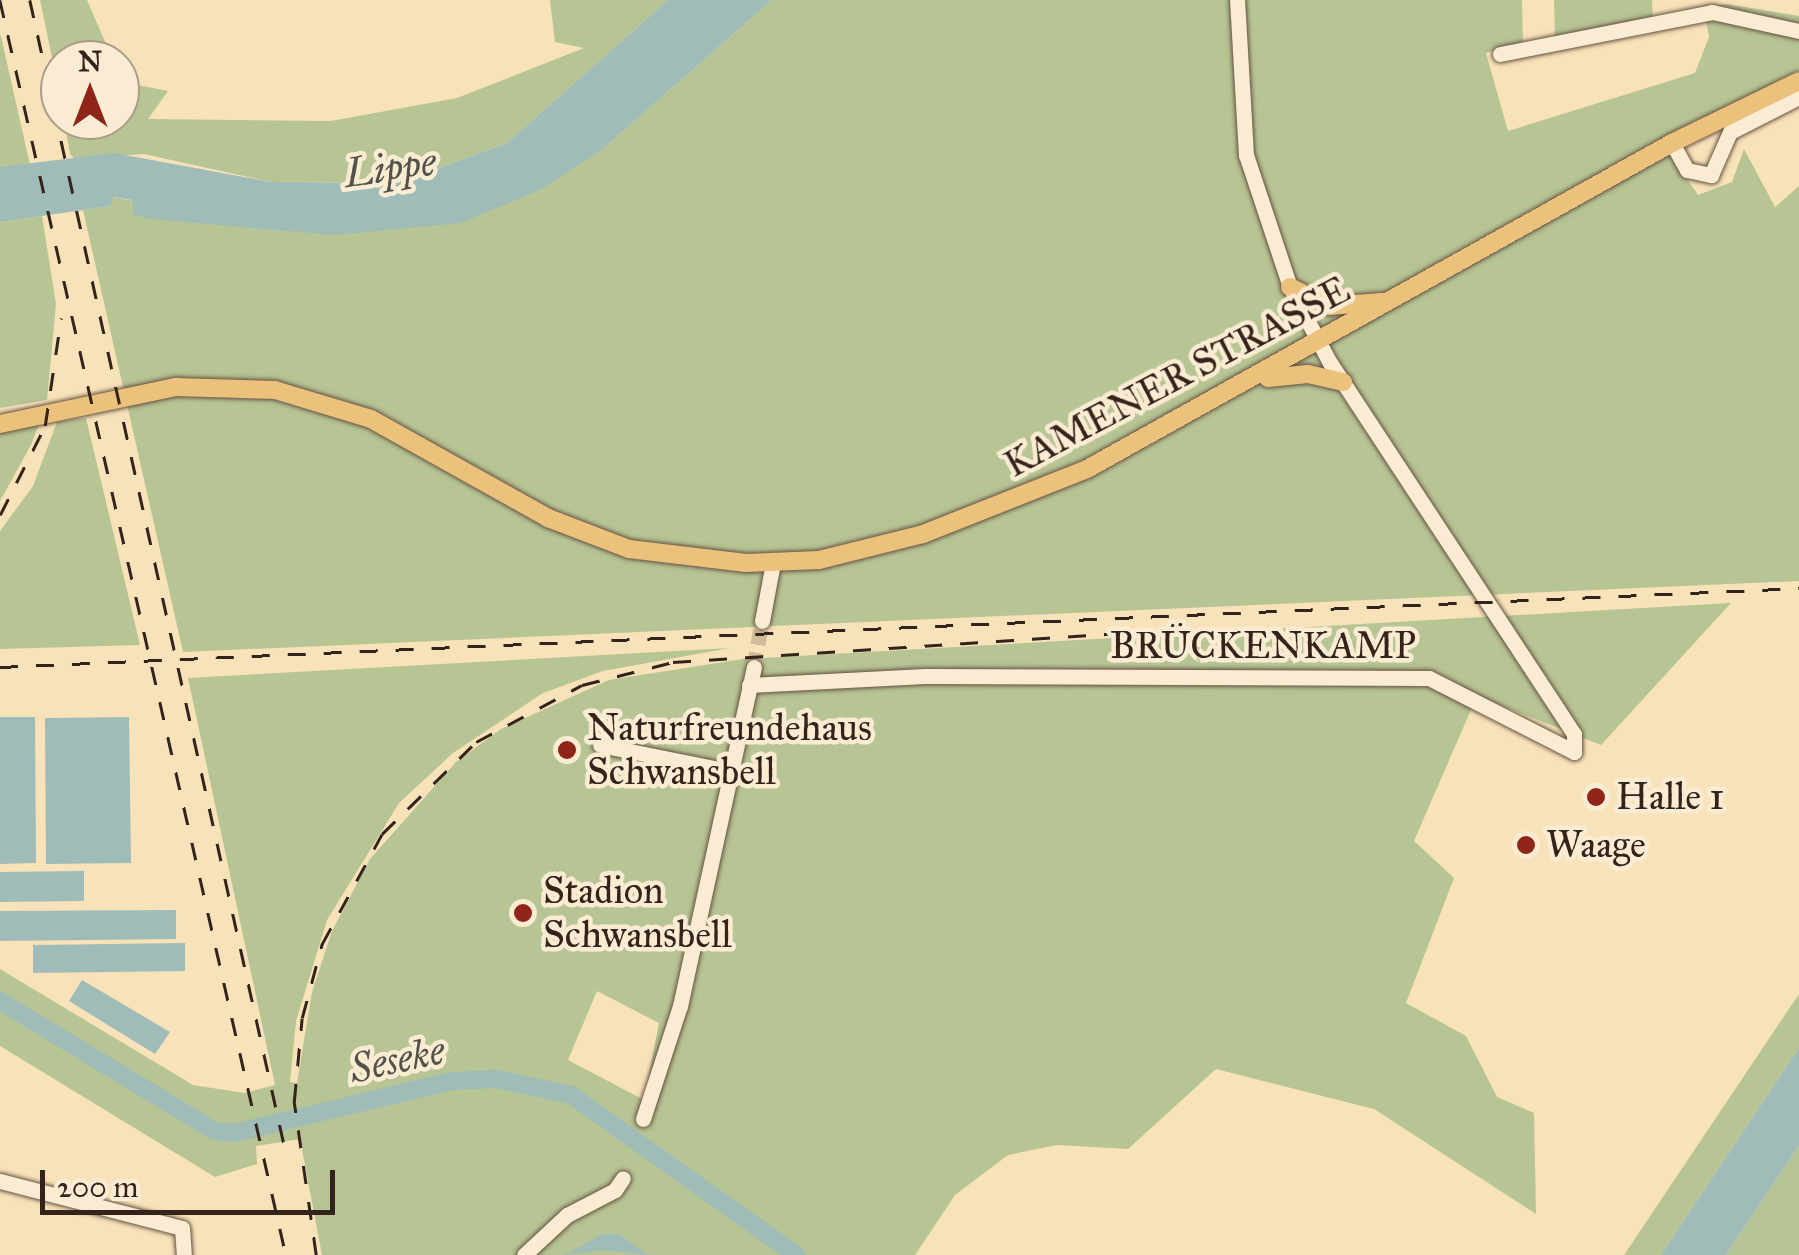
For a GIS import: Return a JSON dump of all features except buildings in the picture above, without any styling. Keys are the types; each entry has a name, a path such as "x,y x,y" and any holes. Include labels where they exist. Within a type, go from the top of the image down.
{"main road":[{"name":"KAMENER STRASSE","path":"0,424 176,387 275,390 371,418 548,518 604,541 674,558 773,563 870,549 978,515 1087,469 1320,343 1672,142 1799,81"},
{"path":"1290,287 1329,306 1392,300"},
{"path":"1253,380 1308,374 1343,382"}],"street":[{"name":"BRÜCKENKAMP","path":"748,685 925,676 1429,678 1574,752 1574,734 1343,382 1290,287 1246,155 1236,0"},
{"path":"1500,54 1712,12 1799,31"},
{"path":"1672,142 1687,170 1710,175 1730,132 1799,97"},
{"path":"762,620 773,563"},
{"path":"643,1119 680,1006 728,771 754,667"},
{"path":"600,745 728,771"},
{"path":"524,1255 567,1215 615,1190 622,1178"},
{"path":"0,1181 182,1228 184,1255"}],"green space":[{"path":"40,0 87,0 104,40 48,40"},
{"path":"550,0 668,0 507,143 398,183 271,182 144,154 75,159 70,154 68,140 140,140 140,85 168,91 148,119 331,121 457,98 584,48 555,42"},
{"path":"772,0 1522,0 1523,45 1486,53 1508,131 1695,73 1709,37 1704,7 1727,4 1799,16 1799,70 1661,140 1698,195 1732,182 1744,149 1775,207 1799,186 1799,581 183,652 83,210 111,206 112,197 334,235 604,148"},
{"path":"1554,0 1652,0 1653,19 1555,39"},
{"path":"0,33 2,41 30,165 0,167"},
{"path":"42,216 56,304 47,400 0,408 0,222"},
{"path":"86,418 140,645 0,649 0,531 33,486 57,422"},
{"path":"39,424 31,445 0,501 0,433"},
{"path":"1731,603 1601,745 1477,696 1414,841 1454,878 1406,1003 1466,1036 1497,1097 1534,1113 1536,1214 1374,1109 1216,1069 1128,1149 1057,1145 1008,1155 955,1195 915,1255 322,1255 300,1139 256,1146 257,1164 215,1177 0,1046 0,969 193,1085 244,1093 275,1085 188,678 730,648 603,671 543,693 453,753 399,803 327,920 296,1021 290,1082 297,1083 312,992 332,931 370,859 456,762 501,729 609,680 743,659","holes":["597,991 659,1023 644,1100 568,1060"]},
{"path":"1799,994 1799,1048 1661,1255 1624,1255"},
{"path":"1799,1146 1799,1255 1726,1255"}],"water":[{"path":"668,0 772,0 604,148 542,189 461,223 334,235 151,219 134,215 132,200 113,197 111,206 0,222 0,167 114,153 271,182 398,183 507,143"},
{"path":"0,717 35,717 36,863 0,864"},
{"path":"129,717 131,863 46,864 45,718"},
{"path":"84,871 84,901 0,902 0,872"},
{"path":"176,910 176,939 0,941 0,911"},
{"path":"185,943 185,971 33,973 33,945"},
{"path":"82,980 170,1032 155,1054 69,1001"},
{"path":"1799,1048 1799,1146 1726,1255 1661,1255"},
{"path":"603,1234 619,1234 648,1255 604,1250 564,1255"}],"waterway":[{"name":"Seseke","path":"0,1001 215,1131 234,1133 452,1081 496,1079 571,1095 796,1255"}],"tunnel":[{"path":"754,667 762,621"}],"railway":[{"path":"0,0 286,1255"},
{"path":"30,0 285,1148"},
{"path":"0,515 45,426 61,318"},
{"path":"0,667 1799,588"},
{"path":"316,1255 294,1102 302,1018 322,944 382,834 476,742 582,685 673,662 1148,631"}],"place":[{"name":"Naturfreundehaus Schwansbell","path":"567,750"},
{"name":"Halle 1","path":"1596,797"},
{"name":"Waage","path":"1526,845"},
{"name":"Stadion Schwansbell","path":"523,913"}],"water label":[{"name":"Lippe","path":"390,168"}]}
